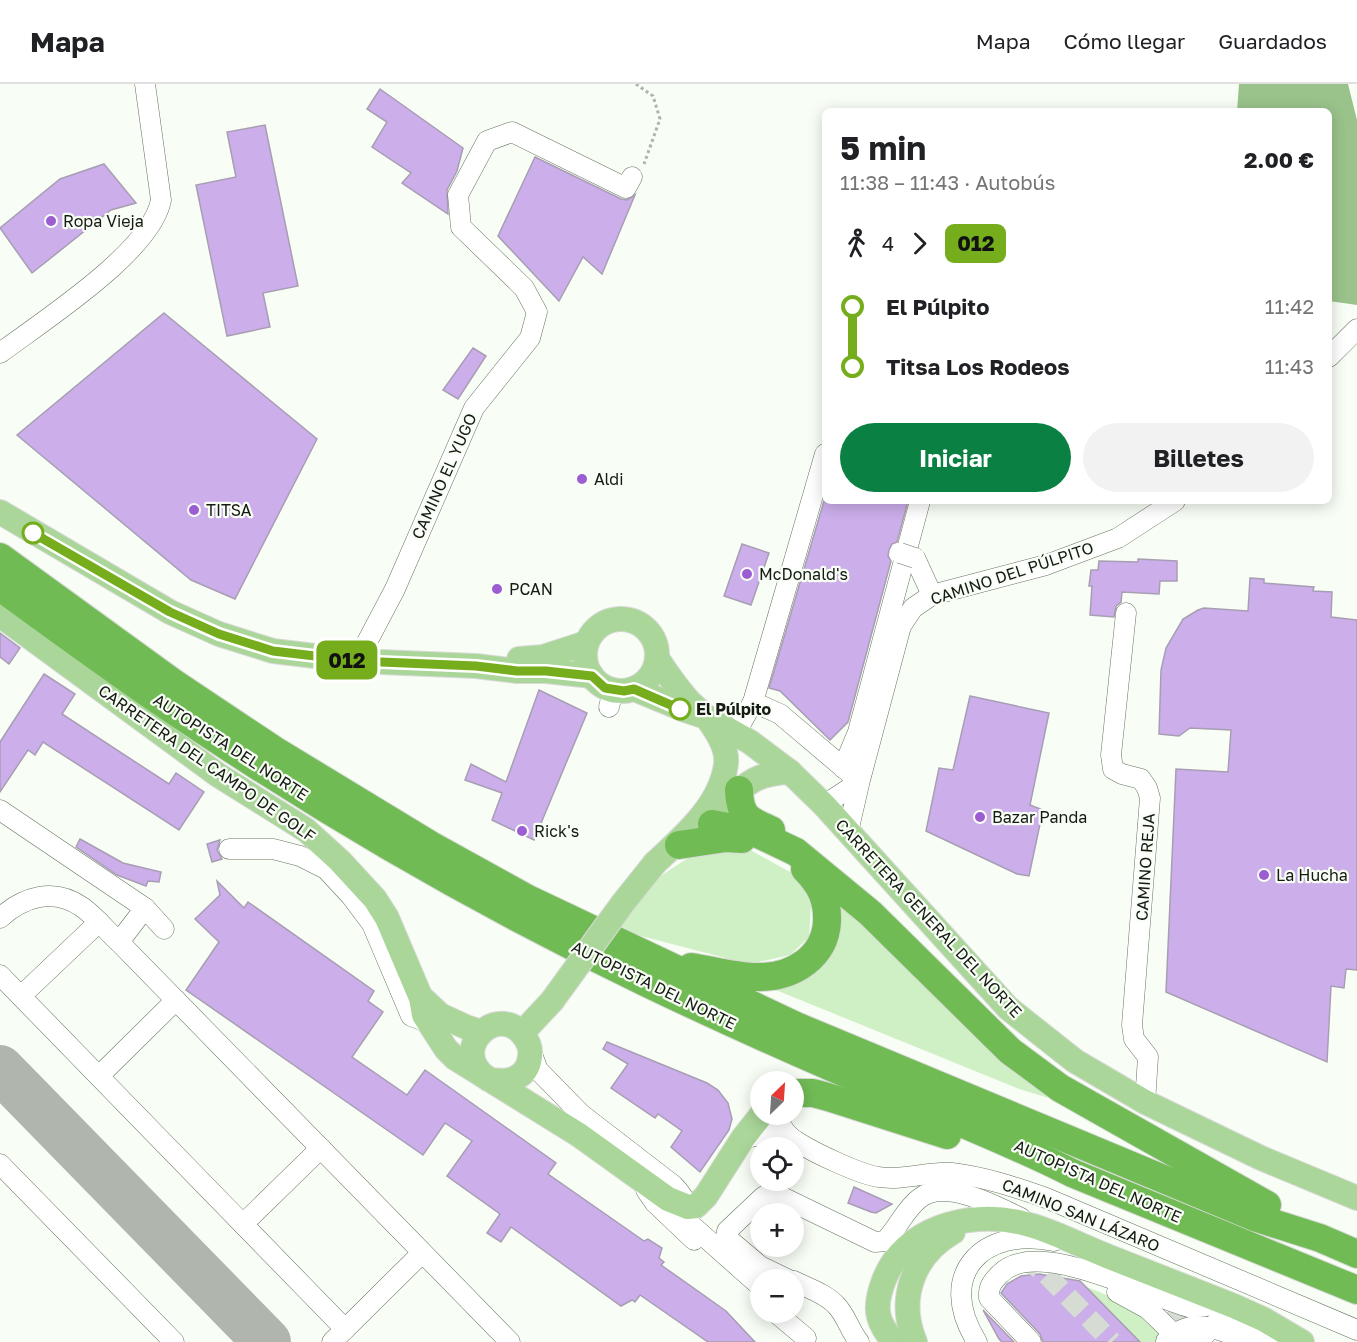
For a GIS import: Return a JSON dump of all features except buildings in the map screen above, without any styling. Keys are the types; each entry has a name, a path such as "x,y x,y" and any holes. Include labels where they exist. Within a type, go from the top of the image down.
{"highway":[{"name":"AUTOPISTA DEL NORTE","path":"0,557 175,684 284,756 442,852 528,899 796,1026 1246,1214 1320,1238 1357,1254"},
{"name":"AUTOPISTA DEL NORTE","path":"0,587 174,711 283,782 451,883 644,981 894,1094 1026,1150 1072,1173 1357,1290"},
{"path":"739,790 743,814 755,824 776,832 825,862 860,894 870,913"},
{"path":"680,843 754,832 796,852 870,913 1010,1051 1060,1088 1265,1204 1320,1238"},
{"path":"660,963 760,978 794,971 814,955 826,935 828,908 818,881 799,864 773,849 742,838 680,843"},
{"path":"804,1093 828,1097 1022,1162 1072,1173"}],"main road":[{"path":"0,512 170,612 219,634 273,651 357,661 476,666 592,676"},
{"name":"CARRETERA DEL CAMPO DE GOLF","path":"0,615 218,775 306,830 340,861 375,899 387,918 421,998 424,1015 446,1049 455,1058 579,1134 668,1199 688,1207"},
{"path":"624,619 644,627 651,635 656,645 657,658 650,676 619,696 605,688 592,676 586,666 584,655 592,632 602,624 624,619"},
{"path":"476,666 505,660 543,657 586,644"},
{"name":"CARRETERA GENERAL DEL NORTE","path":"657,658 687,699 706,717"},
{"name":"CARRETERA GENERAL DEL NORTE","path":"619,696 685,710 706,717 742,738 790,772 824,805 1008,1008 1075,1061 1145,1102 1261,1158 1357,1198"},
{"path":"680,843 720,788 726,762 722,745 706,717"},
{"path":"739,790 742,738"},
{"path":"526,1041 623,903 680,843 739,790 757,777 790,772"},
{"name":"CARRETERA DEL CAMPO DE GOLF","path":"421,998 440,1016 481,1032"},
{"path":"504,1024 517,1028 526,1041 528,1066 516,1078 505,1082 486,1078 476,1068 472,1057 473,1044 481,1032 489,1027 504,1024"},
{"path":"688,1207 696,1206 706,1196 753,1125"},
{"path":"915,1342 910,1326 907,1296 921,1258 942,1238 962,1226 982,1220"},
{"path":"894,1342 884,1330 877,1313 880,1290 891,1265 900,1252 922,1234 958,1223 982,1220 1019,1222 1053,1234 1234,1306 1273,1324 1302,1342"},
{"path":"903,1342 892,1315 892,1299 899,1276 906,1261 925,1241 958,1223"}],"street":[{"path":"0,353 97,280 136,245 159,212 161,200 145,84"},
{"name":"CAMINO EL YUGO","path":"357,661 395,589 474,408 530,338 537,312 524,288 461,227 458,195 487,141 512,132 626,188 632,177"},
{"path":"1332,354 1357,329"},
{"path":"742,738 822,464"},
{"path":"843,768 858,732 919,504"},
{"name":"CAMINO DEL PÚLPITO","path":"848,832 901,626 913,608 932,596 1046,565 1118,538 1170,504"},
{"path":"908,555 932,596"},
{"name":"CAMINO REJA","path":"1126,614 1112,755 1113,769 1122,774 1141,778 1150,798 1132,1025 1134,1040 1148,1057 1145,1102"},
{"path":"753,702 780,714 860,781 824,805"},
{"path":"0,810 145,909 164,929"},
{"path":"229,849 273,849 300,856 326,869 351,896 372,924 411,1016 430,1023"},
{"path":"0,918 14,906 32,897 56,897 81,907 119,942 510,1342"},
{"path":"119,942 145,909"},
{"path":"21,996 99,922"},
{"path":"0,975 243,1224 339,1335 422,1253"},
{"path":"99,1076 176,1000"},
{"path":"526,1041 538,1070 580,1114 674,1185 685,1198 689,1223 750,1271"},
{"name":"CAMINO SAN LÁZARO","path":"780,1125 791,1137"},
{"name":"CAMINO SAN LÁZARO","path":"743,1138 768,1134 775,1137"},
{"name":"CAMINO SAN LÁZARO","path":"804,1146 856,1170 879,1177 950,1173 1011,1185 1357,1330"},
{"path":"243,1224 321,1148"},
{"path":"0,1164 174,1342"},
{"path":"638,1178 655,1203 750,1290"},
{"path":"751,1269 728,1240 726,1234 769,1193 778,1195 880,1243 889,1236 919,1198 926,1194 945,1191 969,1196 1005,1210 1053,1234"},
{"path":"977,1342 964,1317 960,1295 969,1266 982,1252 1012,1239 1026,1237 1063,1242 1100,1253"},
{"path":"1031,1342 991,1301 989,1294 992,1282 1005,1269 1020,1263 1077,1266 1189,1306 1202,1307 1221,1304 1234,1306"},
{"path":"1032,1264 1129,1297 1148,1309 1174,1339 1184,1328 1212,1327 1249,1342"},
{"path":"804,1286 838,1306 859,1342"},
{"path":"1198,1342 1220,1322 1233,1323 1276,1342"},
{"path":"788,1323 808,1340"},
{"path":"795,1323 808,1340"}],"path":[{"path":"632,177 644,165 660,119 653,96 636,84"}],"green space":[{"path":"1239,84 1348,84 1357,120 1357,305 1332,301 1332,108 1237,108"},
{"path":"723,846 752,851 799,877 811,905 809,937 790,955 749,964 618,930 659,877 691,856"},
{"path":"836,898 1062,1102 1019,1089 771,988 809,977 827,956"},
{"path":"1086,1287 1133,1308 1145,1317 1154,1325 1158,1334 1156,1342 1140,1342"}],"taxiway":[{"path":"0,1069 267,1342"}],"tunnel":[{"path":"1021,1261 1032,1264 1045,1273 1112,1342"},
{"path":"1142,1296 1167,1311 1199,1339"}],"bus line":[{"name":"012","path":"33,533 170,612 219,634 273,651 357,661 476,666 592,676 605,688 614,691 634,689 680,709"}],"place":[{"name":"Ropa Vieja","path":"51,221"},
{"name":"Aldi","path":"582,479"},
{"name":"TITSA","path":"194,510"},
{"name":"McDonald's","path":"747,574"},
{"name":"PCAN","path":"497,589"},
{"name":"El Púlpito","path":"680,709"},
{"name":"Bazar Panda","path":"980,817"},
{"name":"Rick's","path":"522,831"},
{"name":"La Hucha","path":"1264,875"}]}
